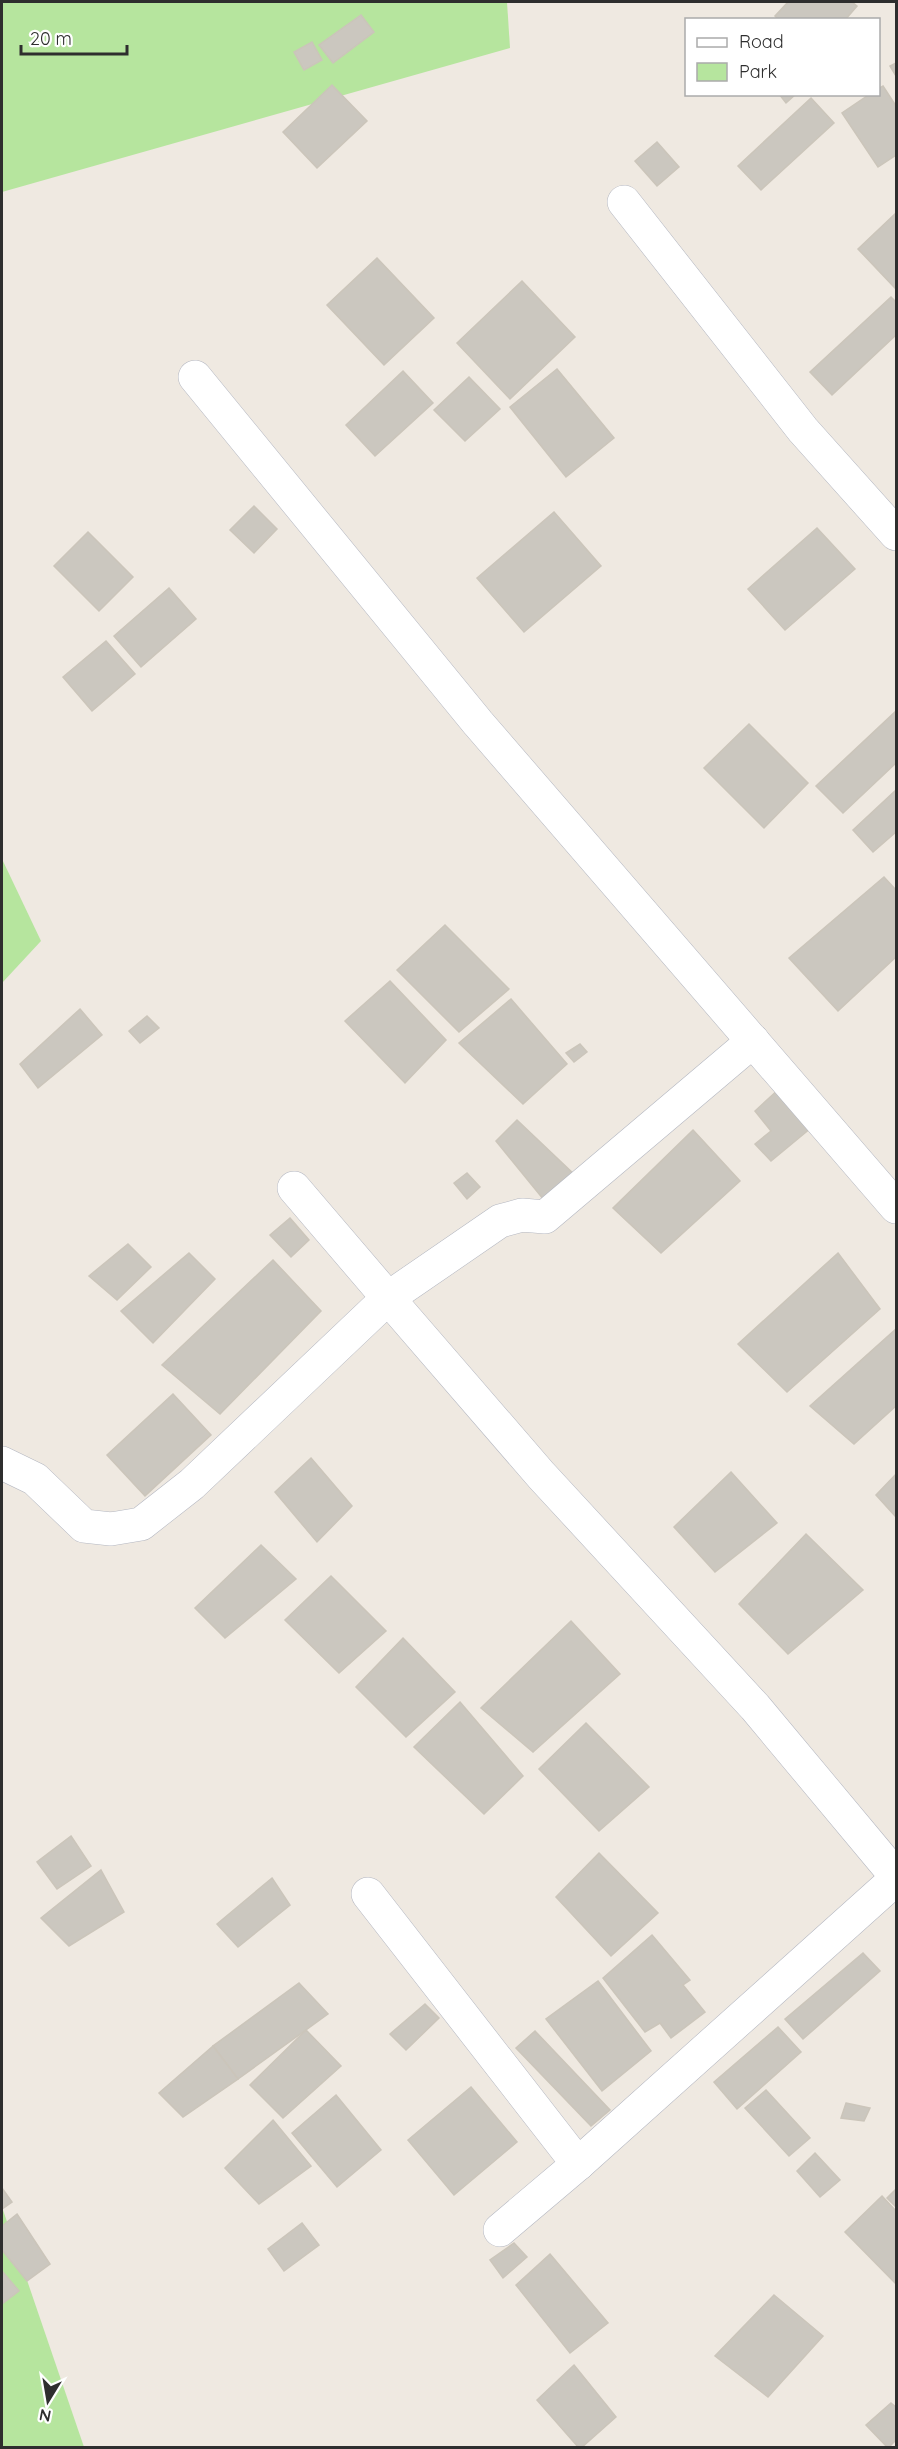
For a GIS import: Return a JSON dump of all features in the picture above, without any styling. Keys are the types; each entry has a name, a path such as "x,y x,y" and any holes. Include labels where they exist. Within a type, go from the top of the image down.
{"street":[{"path":"624,202 803,430 897,534"},
{"path":"195,377 478,723 897,1207"},
{"path":"2,1463 35,1479 84,1526 111,1529 141,1524 192,1484 388,1298 500,1221 522,1215 545,1217 753,1041"},
{"path":"294,1188 541,1475 755,1707 897,1877 578,2164 500,2230"},
{"path":"368,1894 578,2164"}],"green space":[{"path":"2,2 507,2 510,48 2,192"},
{"path":"2,859 41,941 2,983"},
{"path":"2,2207 84,2447 2,2447"}],"building":[{"path":"788,2 852,2 857,6 847,18 777,18 775,16"},
{"path":"361,15 374,32 333,63 319,45"},
{"path":"312,42 322,60 304,70 294,52"},
{"path":"896,63 896,76 890,66"},
{"path":"332,85 367,121 317,168 283,132"},
{"path":"883,86 896,106 896,155 878,167 842,113 867,96 880,96 880,88"},
{"path":"781,96 794,96 786,103"},
{"path":"811,98 834,123 761,190 738,166"},
{"path":"657,142 679,167 657,186 635,161"},
{"path":"896,213 896,289 858,249"},
{"path":"377,258 434,318 384,365 327,305"},
{"path":"522,281 575,337 510,399 457,343"},
{"path":"891,297 896,302 896,335 832,395 810,372"},
{"path":"557,369 614,438 566,477 510,407"},
{"path":"403,371 433,403 375,456 346,425"},
{"path":"469,377 500,409 465,441 434,410"},
{"path":"254,506 277,529 254,553 230,530"},
{"path":"554,512 601,566 524,632 477,578"},
{"path":"817,528 855,569 785,630 748,589"},
{"path":"88,532 133,577 99,611 54,566"},
{"path":"169,588 196,619 141,667 114,636"},
{"path":"106,641 135,674 92,711 63,677"},
{"path":"896,711 896,763 843,813 816,786"},
{"path":"749,724 808,783 764,828 704,768"},
{"path":"896,790 896,832 873,852 853,830"},
{"path":"884,877 896,890 896,957 838,1011 789,958"},
{"path":"445,925 509,989 459,1032 397,970"},
{"path":"390,981 446,1040 405,1083 345,1021"},
{"path":"511,999 567,1064 523,1104 459,1043"},
{"path":"80,1009 102,1035 38,1088 20,1064"},
{"path":"147,1016 159,1028 140,1043 129,1031"},
{"path":"580,1044 587,1052 574,1062 566,1053"},
{"path":"780,1088 811,1128 771,1161 755,1144 771,1131 755,1111"},
{"path":"517,1120 577,1177 548,1205 496,1141"},
{"path":"693,1130 740,1181 661,1253 613,1208"},
{"path":"467,1173 480,1187 467,1199 454,1183"},
{"path":"290,1218 309,1240 291,1257 270,1235"},
{"path":"128,1244 151,1267 117,1300 89,1276"},
{"path":"189,1253 215,1279 153,1343 121,1311"},
{"path":"838,1253 880,1309 787,1392 738,1344"},
{"path":"273,1260 321,1311 220,1414 162,1365"},
{"path":"896,1329 896,1406 854,1444 810,1406"},
{"path":"173,1394 211,1435 145,1496 107,1455"},
{"path":"311,1458 352,1506 317,1542 275,1492"},
{"path":"731,1472 777,1523 715,1572 674,1527"},
{"path":"896,1474 896,1517 876,1495"},
{"path":"806,1534 863,1590 788,1654 739,1604"},
{"path":"261,1545 296,1579 225,1638 195,1608"},
{"path":"331,1576 386,1631 339,1673 285,1620"},
{"path":"571,1621 620,1674 533,1752 481,1708"},
{"path":"403,1638 455,1692 406,1737 356,1687"},
{"path":"460,1702 523,1776 484,1814 414,1747"},
{"path":"586,1723 649,1787 599,1831 539,1769"},
{"path":"71,1836 91,1866 57,1889 37,1862"},
{"path":"599,1853 658,1913 611,1956 556,1897"},
{"path":"101,1870 124,1912 69,1946 41,1918"},
{"path":"272,1878 290,1905 238,1947 217,1924"},
{"path":"652,1935 690,1980 683,1985 705,2012 671,2038 660,2023 645,2032 603,1978"},
{"path":"863,1953 880,1971 803,2039 785,2019"},
{"path":"598,1981 651,2051 602,2091 546,2019"},
{"path":"299,1983 328,2014 238,2079 213,2046"},
{"path":"425,2004 439,2018 406,2050 390,2034"},
{"path":"778,2027 801,2052 737,2109 714,2082"},
{"path":"306,2030 341,2066 283,2118 250,2085"},
{"path":"535,2031 610,2110 591,2126 516,2048"},
{"path":"213,2046 238,2079 183,2117 159,2093"},
{"path":"471,2087 517,2142 454,2195 408,2140"},
{"path":"766,2090 810,2138 789,2156 745,2108"},
{"path":"336,2095 381,2150 337,2187 292,2133"},
{"path":"846,2103 870,2108 864,2121 841,2118"},
{"path":"273,2120 311,2166 259,2204 225,2168"},
{"path":"815,2153 840,2180 820,2197 797,2171"},
{"path":"2,2188 12,2202 2,2209"},
{"path":"896,2189 896,2207 887,2198"},
{"path":"882,2196 896,2211 896,2284 845,2232"},
{"path":"17,2214 50,2264 27,2281 2,2250 2,2226"},
{"path":"302,2223 319,2245 284,2271 268,2249"},
{"path":"514,2243 527,2257 503,2278 490,2260"},
{"path":"550,2254 608,2323 570,2353 516,2285"},
{"path":"2,2271 19,2291 2,2304"},
{"path":"774,2295 823,2336 768,2397 715,2356"},
{"path":"574,2365 616,2417 581,2448 537,2400"},
{"path":"891,2403 896,2407 896,2440 888,2448 866,2425"}]}
